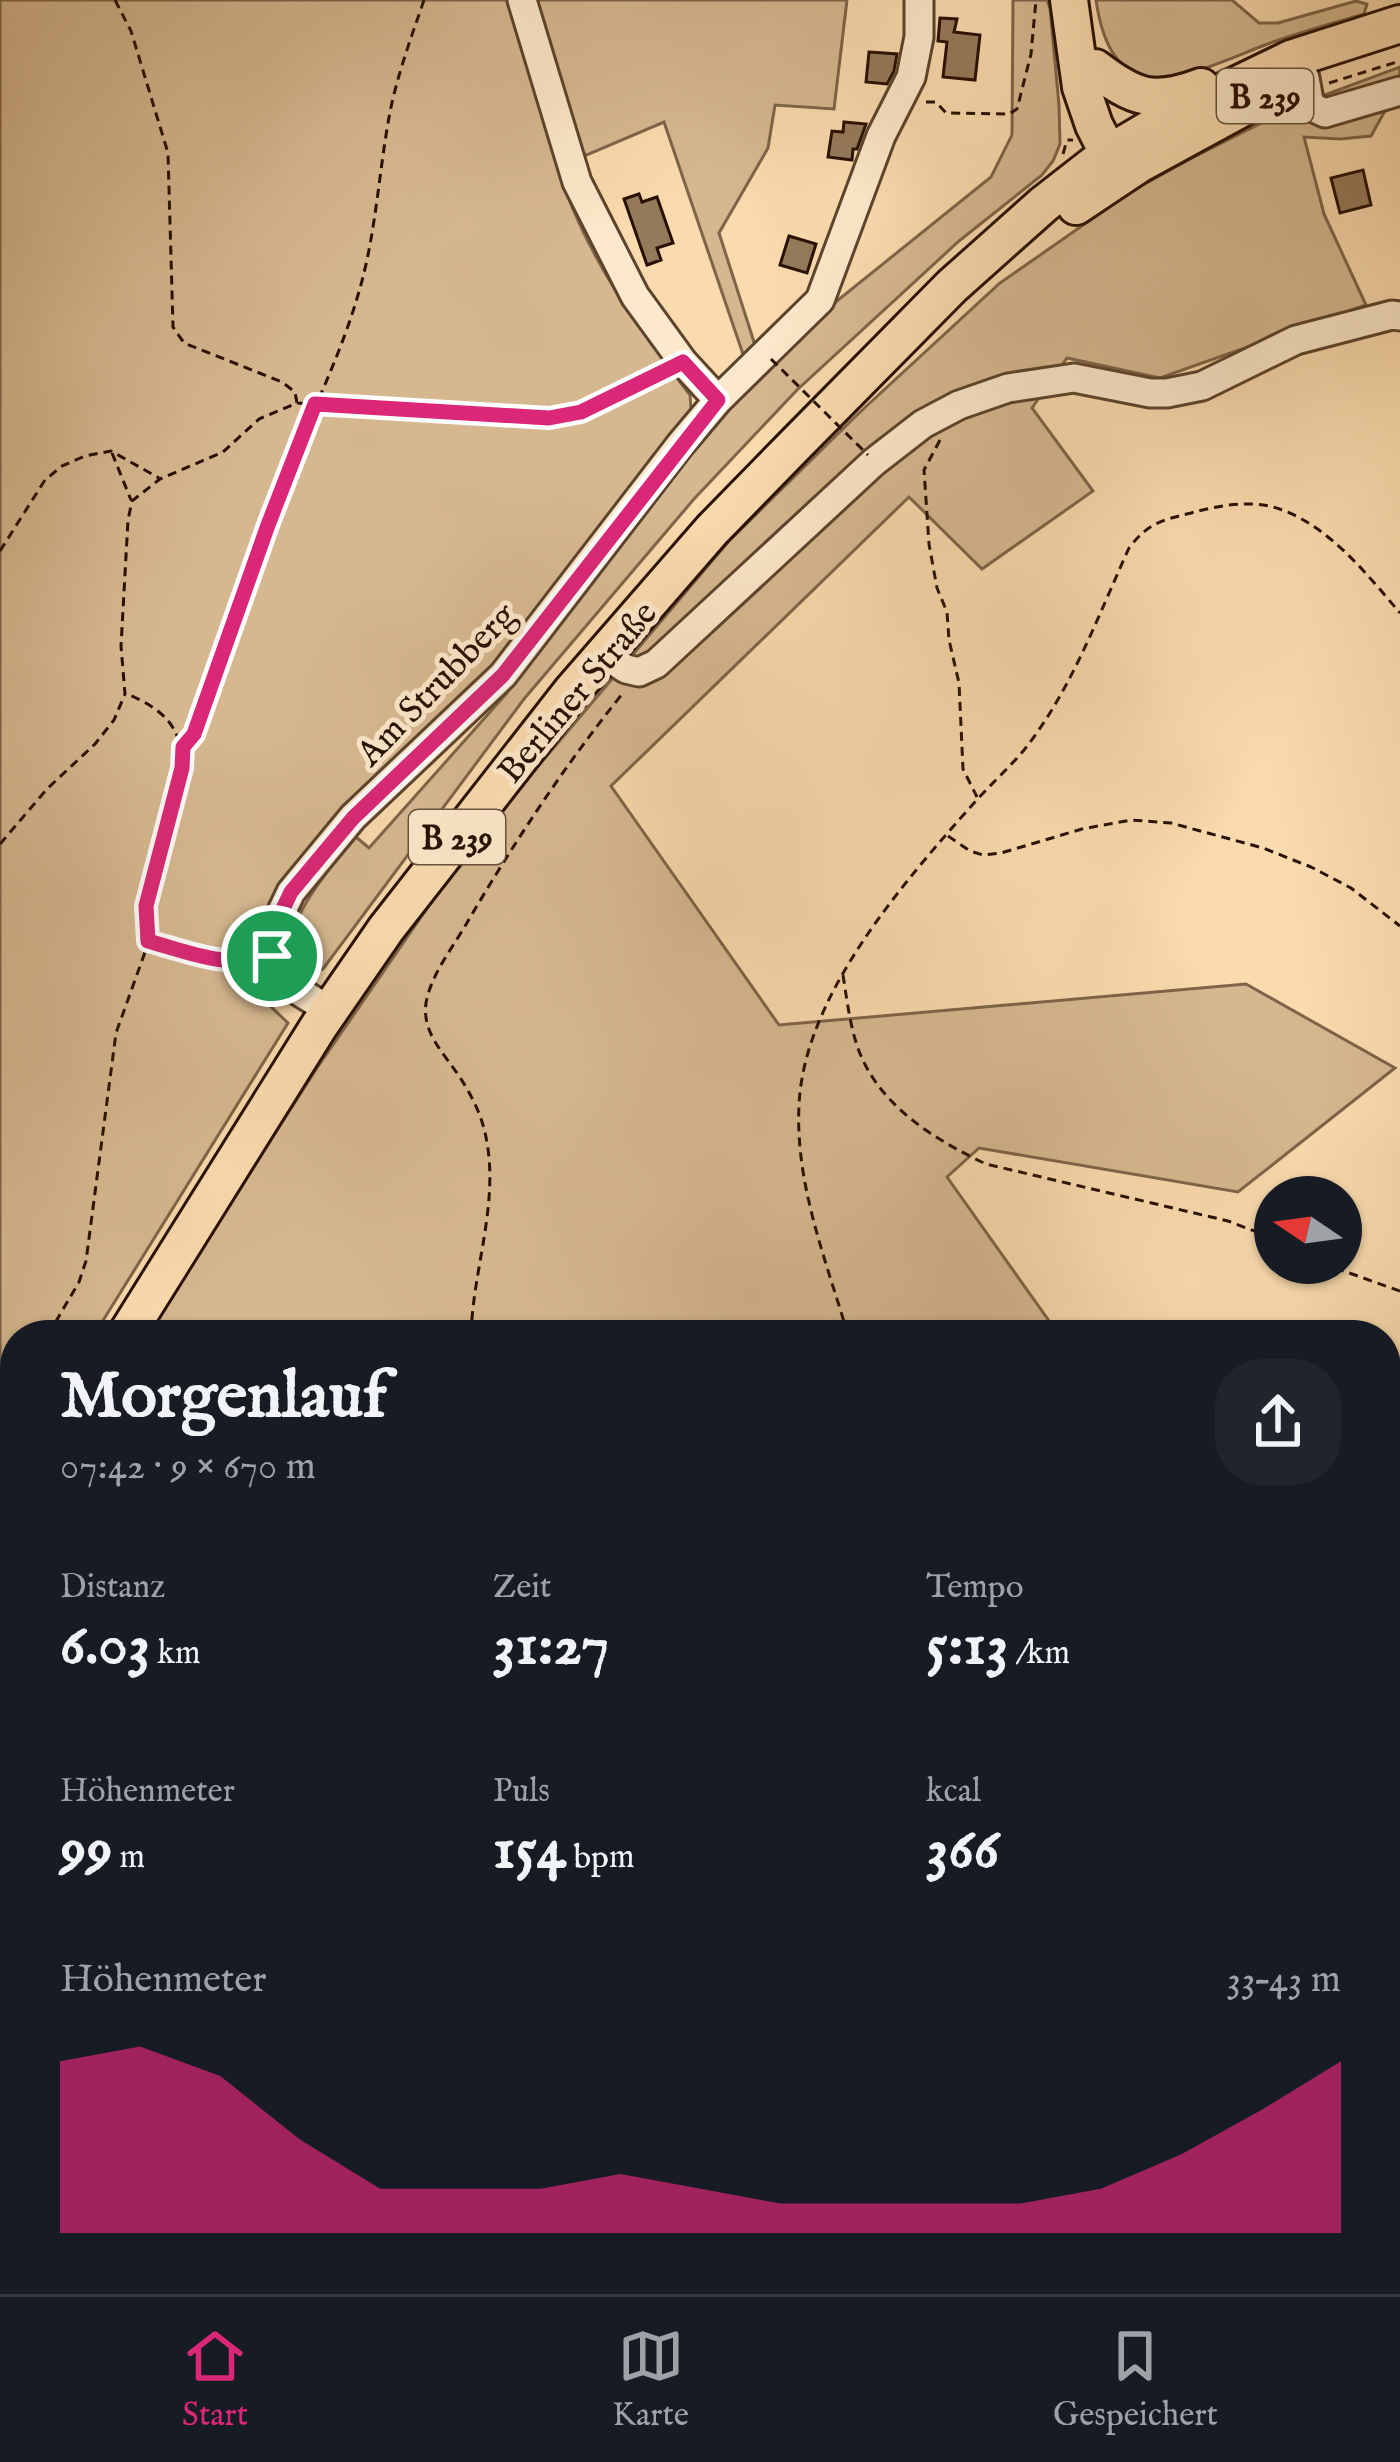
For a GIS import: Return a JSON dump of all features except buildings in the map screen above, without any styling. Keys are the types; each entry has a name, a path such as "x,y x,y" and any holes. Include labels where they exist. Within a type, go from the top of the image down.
{"main road":[{"path":"1058,3 1124,159"},
{"name":"B 239","path":"1044,204 1124,159 1242,107 1298,69 1400,23"},
{"name":"B 239","path":"902,339 952,286 1044,204 1062,180 1077,140 1088,78 1153,97 1178,96 1400,50"},
{"name":"B 239","path":"902,339 1124,159"},
{"name":"Berliner Straße","path":"135,1320 329,1010 470,820 603,655 712,530 902,339"}],"street":[{"path":"522,0 577,182 635,296 683,362 718,400"},
{"name":"Am Strubberg","path":"272,956 270,936 291,892 353,818 503,675 718,400 820,300 881,136 910,77 919,38 920,0"},
{"path":"1298,69 1310,106 1325,113 1400,91"},
{"path":"603,655 639,673 656,664 874,462 923,424 959,405 1008,388 1074,378 1150,393 1202,386 1296,340 1400,316"},
{"path":"1352,324 1400,335"},
{"path":"272,956 276,970 287,981 329,1010"}],"path":[{"path":"116,0 131,32 168,153 173,327 184,343 282,382 295,392 297,404"},
{"path":"183,747 194,734 268,525 358,295 371,245 388,118 424,0"},
{"path":"900,100 936,102 946,113 1009,114 1017,109 1031,54 1058,3"},
{"path":"771,359 868,455"},
{"path":"132,501 160,479 223,452 259,419 297,404 549,418 581,412 683,362"},
{"path":"959,405 924,470 929,544 959,683 963,769 978,799"},
{"path":"0,551 45,480 62,466 111,452 160,479"},
{"path":"0,844 47,789 95,744 114,720 125,694 121,646 132,501 111,452"},
{"path":"844,1320 800,1159 799,1102 811,1041 843,974 913,873 1024,750 1050,713 1139,535 1155,523 1229,505 1271,506 1304,520 1359,564 1400,613"},
{"path":"472,1320 489,1211 484,1130 475,1103 429,1031 426,1003 440,969 512,846 574,754 639,673"},
{"path":"57,1320 86,1261 116,1033 148,941 146,906 182,768 183,747 173,725 152,704 125,694"},
{"path":"946,835 982,855 1131,820 1172,824 1263,848 1311,867 1351,888 1400,926"},
{"path":"148,941 222,962 250,963 272,956"},
{"path":"843,974 858,1050 870,1075 915,1122 951,1148 986,1163 1228,1221 1254,1232"},
{"path":"1362,1278 1400,1291"}],"shaded area":[{"path":"0,0 847,0 834,109 775,105 768,148 719,233 755,345 744,357 664,122 558,167 597,258 690,395 685,423 767,364 822,313 991,177 1012,135 1013,0 1047,0 1060,144 1042,175 959,241 797,390 694,499 524,699 323,969 312,972 297,960 292,944 304,906 356,837 369,848 507,693 492,672 406,747 344,810 298,864 257,931 254,971 262,998 288,1023 103,1320 0,1320"},
{"path":"1096,0 1232,0 1259,23 1278,23 1356,1 1367,4 1364,14 1209,67 1158,78 1137,74 1119,61 1105,37"},
{"path":"1400,67 1400,84 1371,136 1304,137 1324,214 1366,305 1160,378 1067,358 1032,408 1093,491 982,569 909,497 611,786 779,1025 1246,984 1395,1068 1238,1192 979,1148 947,1177 1048,1320 155,1320 317,1068 468,849 729,541 1000,283 1132,191 1295,106"}],"route":[{"path":"683,362 718,400 503,675 353,818 291,892 270,936 272,956 250,963 222,962 148,941 146,906 166,838 183,747 194,734 315,404 549,418 581,412 683,362"}]}
